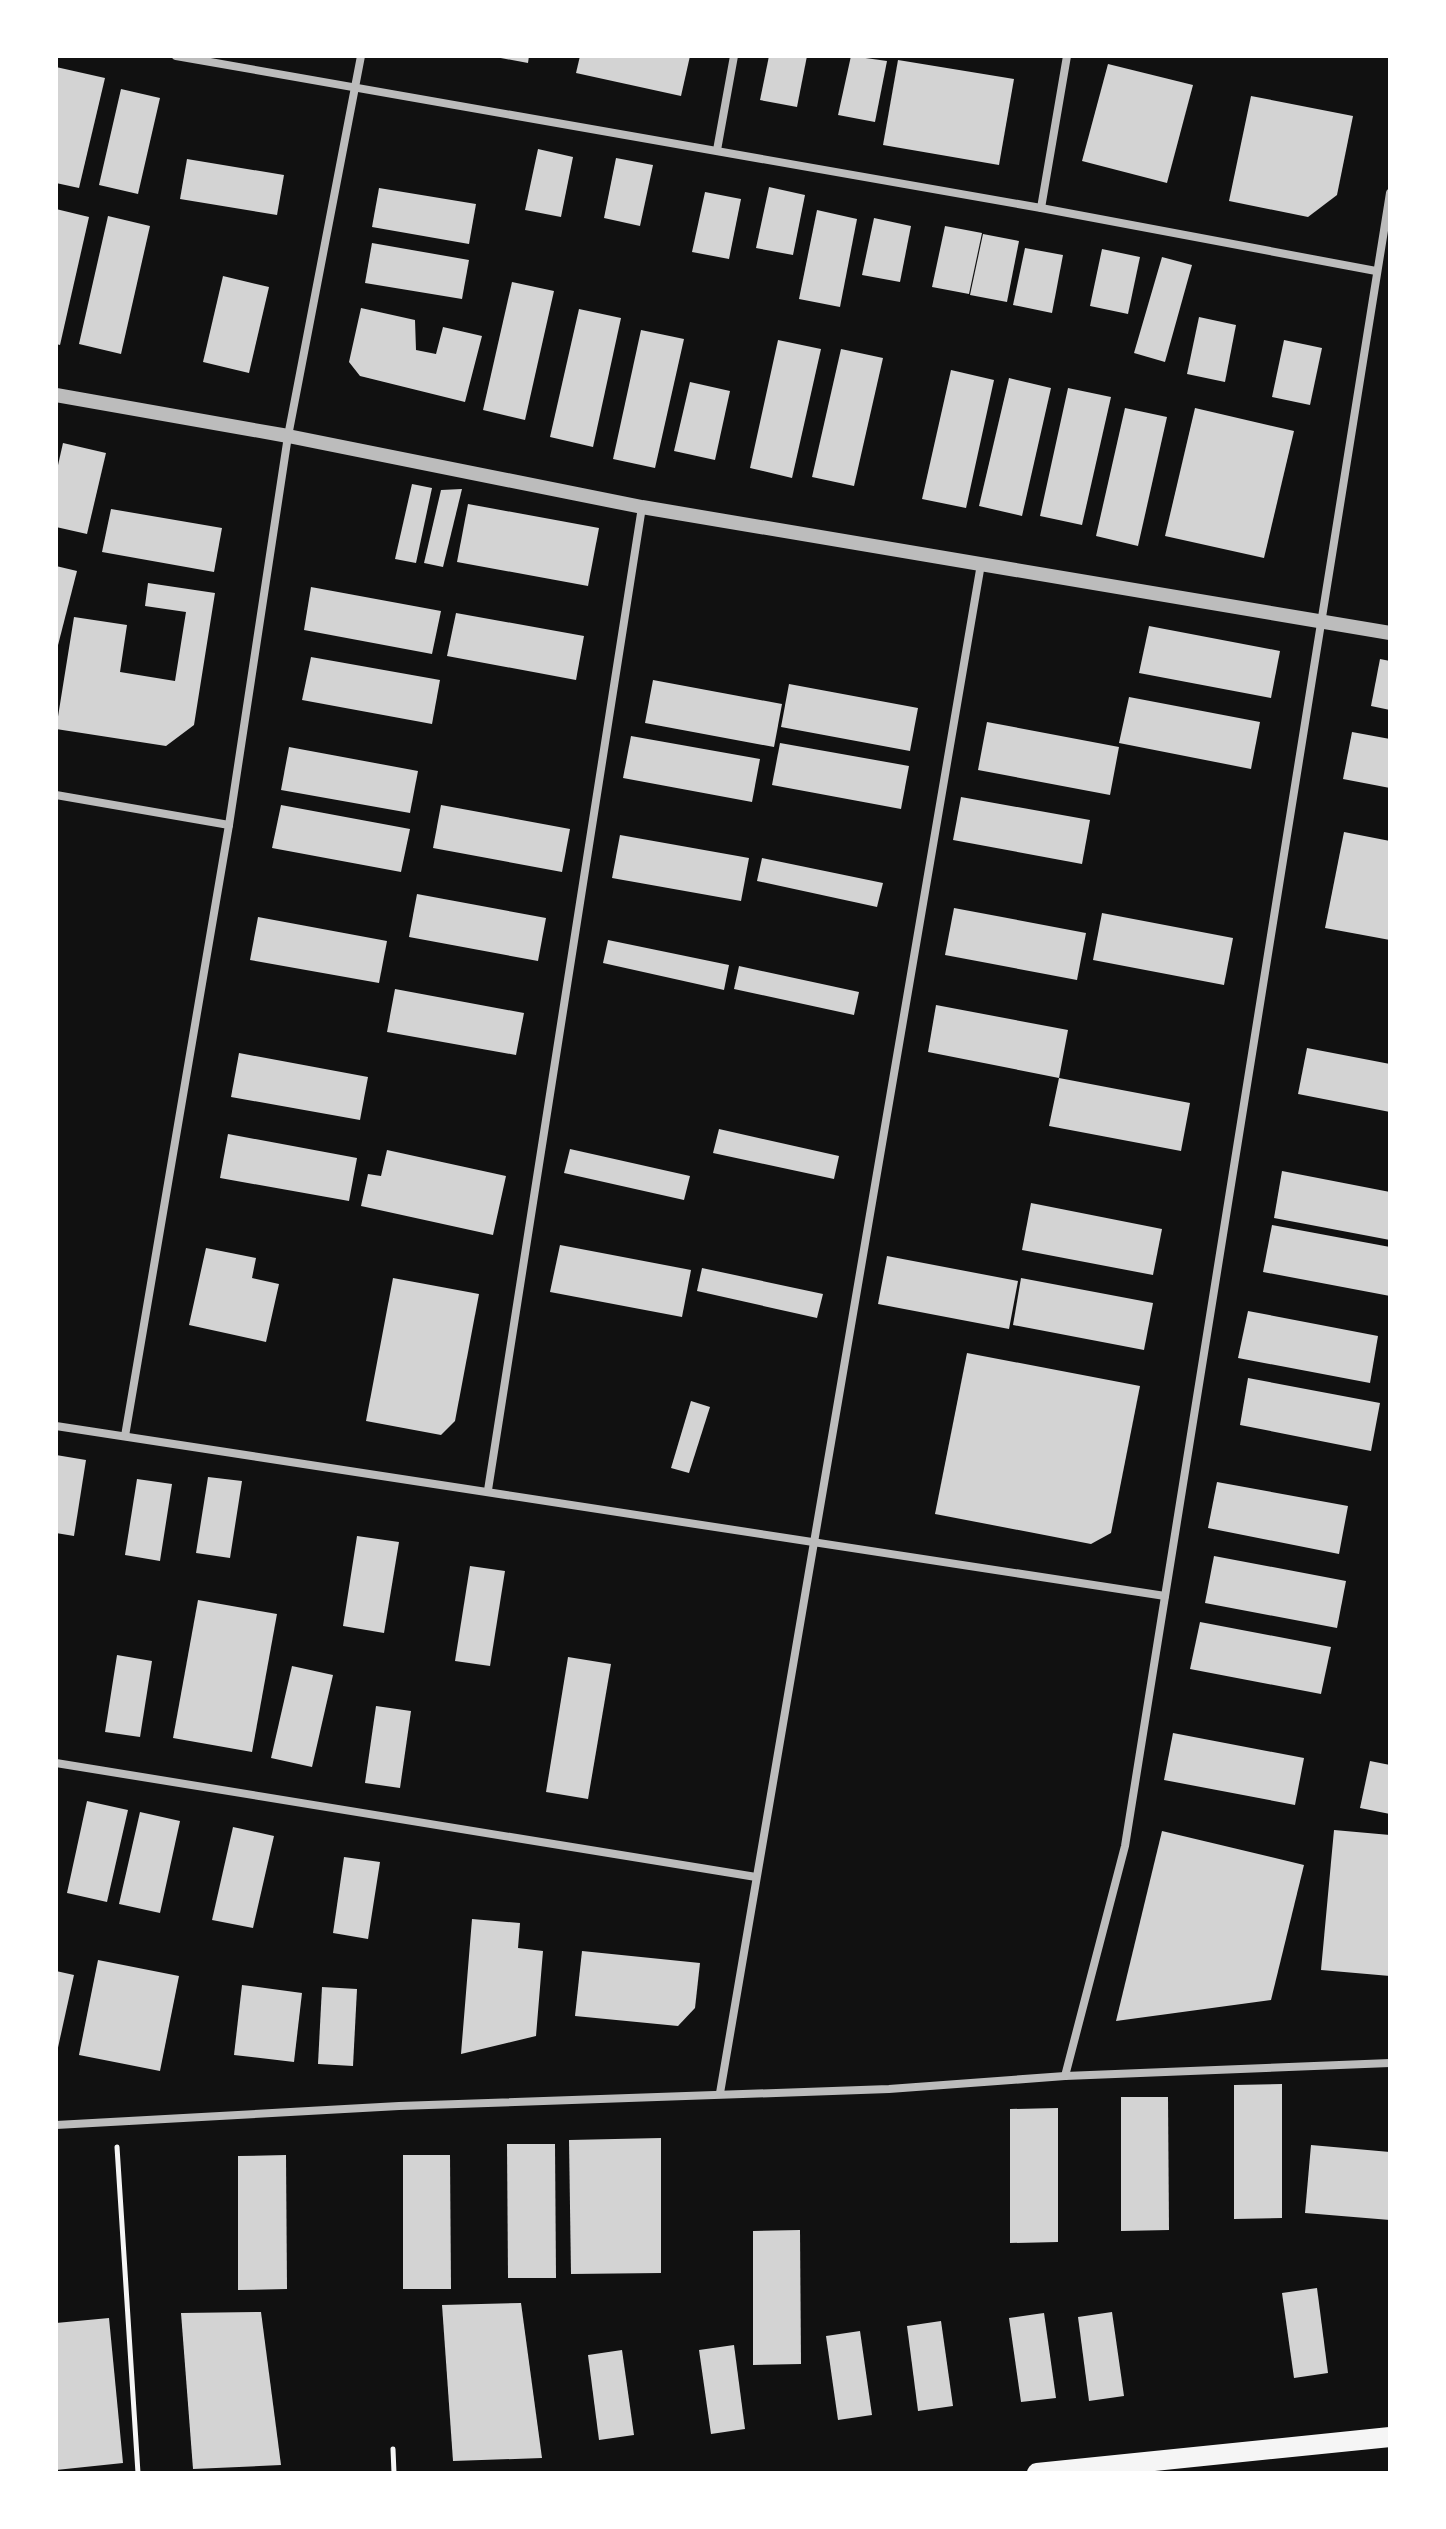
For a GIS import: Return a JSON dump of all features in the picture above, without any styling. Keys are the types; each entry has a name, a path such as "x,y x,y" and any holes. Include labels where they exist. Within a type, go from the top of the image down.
{"main road":[{"path":"1037,2473 1390,2437"}],"street":[{"path":"176,56 1041,208 1376,271"},
{"path":"125,1436 229,825 288,436 361,56"},
{"path":"717,150 734,56"},
{"path":"1041,208 1067,56"},
{"path":"1065,2076 1125,1846 1390,193"},
{"path":"56,395 288,436 642,507 982,561 1390,633"},
{"path":"488,1490 642,507"},
{"path":"720,2093 982,561"},
{"path":"56,795 229,825"},
{"path":"56,1426 488,1490 816,1545 994,1567 1165,1596"},
{"path":"56,1763 756,1877"},
{"path":"56,2125 720,2093 889,2089 1065,2076 1390,2063"}],"path":[{"path":"116,2122 138,2473"},
{"path":"393,2449 394,2473"}],"building":[{"path":"490,56 529,56 528,63"},
{"path":"580,56 690,56 681,96 576,73"},
{"path":"769,56 807,56 797,107 760,100"},
{"path":"851,56 887,61 875,122 838,115"},
{"path":"898,60 1014,79 999,165 883,145"},
{"path":"1108,64 1193,85 1167,183 1082,161"},
{"path":"56,67 105,78 79,188 56,183"},
{"path":"121,89 160,98 138,194 99,185"},
{"path":"1251,96 1353,116 1337,195 1308,217 1229,201"},
{"path":"538,149 573,157 561,217 525,210"},
{"path":"616,158 653,165 640,226 604,218"},
{"path":"187,159 284,175 277,215 180,199"},
{"path":"769,187 805,195 793,255 756,248"},
{"path":"379,188 476,204 469,244 372,227"},
{"path":"705,192 741,199 729,259 692,252"},
{"path":"56,209 89,217 60,345 56,344"},
{"path":"817,210 857,219 840,307 799,299"},
{"path":"108,216 150,226 121,354 79,344"},
{"path":"874,218 911,226 900,282 862,275"},
{"path":"945,226 982,233 969,294 932,287"},
{"path":"983,234 1019,241 1007,302 970,295"},
{"path":"372,243 469,260 462,299 365,283"},
{"path":"1025,248 1063,255 1052,313 1013,305"},
{"path":"1102,249 1140,257 1128,314 1090,306"},
{"path":"1162,257 1192,265 1165,362 1134,353"},
{"path":"223,276 269,287 249,373 203,362"},
{"path":"512,282 554,291 525,420 483,410"},
{"path":"361,308 415,320 416,350 436,354 443,327 482,336 465,402 360,376 349,362"},
{"path":"579,309 621,318 593,447 550,437"},
{"path":"1199,317 1236,325 1225,382 1187,374"},
{"path":"641,330 684,339 655,468 613,459"},
{"path":"778,340 821,349 792,478 750,468"},
{"path":"1284,340 1322,348 1310,405 1272,397"},
{"path":"841,349 883,358 854,486 812,477"},
{"path":"951,370 994,380 966,508 922,499"},
{"path":"1009,378 1051,388 1022,516 979,506"},
{"path":"690,382 730,391 715,460 674,451"},
{"path":"1068,388 1111,397 1082,525 1040,516"},
{"path":"1125,408 1167,417 1138,546 1096,536"},
{"path":"1195,408 1294,431 1264,558 1165,536"},
{"path":"63,443 106,453 87,534 56,527 56,474"},
{"path":"412,484 432,488 416,563 395,559"},
{"path":"462,489 443,567 424,563 441,490"},
{"path":"468,504 599,528 588,586 457,562"},
{"path":"111,509 222,528 214,572 102,552"},
{"path":"56,566 77,571 57,649 56,649"},
{"path":"148,583 215,593 194,725 166,746 56,729 74,617 127,625 120,672 175,681 186,612 145,606"},
{"path":"311,587 441,611 432,654 304,630"},
{"path":"456,613 584,636 576,680 447,656"},
{"path":"1149,626 1280,651 1271,698 1139,673"},
{"path":"311,657 440,680 432,724 302,700"},
{"path":"1380,659 1390,661 1390,710 1371,706"},
{"path":"653,680 782,704 774,747 645,723"},
{"path":"789,684 918,708 910,751 781,727"},
{"path":"1129,697 1260,722 1251,769 1119,743"},
{"path":"987,722 1119,747 1110,795 978,770"},
{"path":"1352,732 1390,739 1390,788 1343,779"},
{"path":"631,736 760,759 752,802 623,778"},
{"path":"780,743 909,766 901,809 772,785"},
{"path":"289,747 418,771 410,813 281,790"},
{"path":"961,797 1090,820 1082,864 953,840"},
{"path":"281,805 410,829 401,872 272,848"},
{"path":"441,805 570,829 562,872 433,848"},
{"path":"1344,832 1390,841 1390,940 1325,928"},
{"path":"620,835 749,858 741,901 612,878"},
{"path":"762,858 883,883 877,907 757,881"},
{"path":"417,894 546,918 538,961 409,937"},
{"path":"954,908 1086,933 1077,980 945,955"},
{"path":"1102,913 1233,938 1224,985 1093,960"},
{"path":"258,917 387,941 379,983 250,960"},
{"path":"608,940 729,965 724,990 603,963"},
{"path":"739,966 859,992 854,1015 734,989"},
{"path":"395,989 524,1013 516,1055 387,1032"},
{"path":"936,1005 1068,1030 1059,1078 928,1052"},
{"path":"1307,1048 1390,1064 1390,1112 1298,1094"},
{"path":"239,1053 368,1077 360,1120 231,1097"},
{"path":"1059,1078 1190,1103 1181,1151 1049,1126"},
{"path":"719,1129 839,1156 834,1179 713,1153"},
{"path":"228,1134 357,1158 349,1201 220,1178"},
{"path":"570,1149 690,1176 684,1200 564,1173"},
{"path":"387,1150 506,1176 493,1235 361,1206 368,1174 381,1176"},
{"path":"1282,1171 1390,1192 1390,1240 1274,1218"},
{"path":"1031,1203 1162,1229 1153,1275 1022,1250"},
{"path":"1272,1225 1390,1247 1390,1296 1263,1272"},
{"path":"560,1245 691,1270 682,1317 550,1292"},
{"path":"206,1248 256,1258 252,1278 279,1284 266,1342 189,1325"},
{"path":"887,1256 1018,1281 1009,1329 878,1304"},
{"path":"702,1268 823,1294 817,1318 697,1291"},
{"path":"393,1278 479,1294 455,1421 441,1435 366,1421"},
{"path":"1021,1278 1153,1303 1144,1350 1013,1325"},
{"path":"1248,1311 1378,1336 1370,1383 1238,1358"},
{"path":"967,1353 1140,1386 1111,1533 1091,1544 935,1514"},
{"path":"1248,1378 1380,1403 1371,1451 1240,1425"},
{"path":"691,1401 710,1407 689,1473 671,1468"},
{"path":"56,1455 86,1460 74,1536 56,1533"},
{"path":"208,1477 242,1481 230,1558 196,1553"},
{"path":"137,1479 172,1484 160,1561 125,1555"},
{"path":"1217,1482 1348,1506 1339,1554 1208,1528"},
{"path":"357,1536 399,1542 384,1633 343,1626"},
{"path":"1214,1556 1346,1581 1337,1628 1205,1603"},
{"path":"470,1566 505,1571 490,1666 455,1661"},
{"path":"198,1600 277,1614 252,1752 173,1738"},
{"path":"1200,1622 1331,1647 1321,1694 1190,1669"},
{"path":"117,1655 152,1661 140,1737 105,1732"},
{"path":"568,1657 611,1664 588,1799 546,1792"},
{"path":"292,1666 333,1675 312,1767 271,1758"},
{"path":"376,1706 411,1711 400,1788 365,1783"},
{"path":"1173,1733 1304,1758 1295,1805 1164,1780"},
{"path":"1370,1761 1390,1765 1390,1814 1360,1808"},
{"path":"87,1801 128,1810 107,1902 67,1893"},
{"path":"140,1812 180,1821 160,1913 119,1904"},
{"path":"233,1827 274,1836 253,1928 212,1920"},
{"path":"1334,1830 1390,1835 1390,1976 1321,1970"},
{"path":"1162,1831 1304,1865 1271,2000 1116,2021"},
{"path":"344,1857 380,1862 368,1939 333,1933"},
{"path":"472,1919 520,1923 518,1948 543,1951 536,2036 461,2054"},
{"path":"582,1951 700,1963 695,2008 678,2026 575,2016"},
{"path":"98,1960 179,1976 160,2071 79,2055"},
{"path":"56,1971 74,1975 57,2052 56,2052"},
{"path":"242,1985 302,1993 294,2062 234,2055"},
{"path":"322,1987 357,1989 353,2066 318,2064"},
{"path":"1282,2084 1282,2218 1234,2219 1234,2085"},
{"path":"1121,2097 1168,2097 1169,2230 1121,2231"},
{"path":"1058,2108 1058,2242 1010,2243 1010,2109"},
{"path":"661,2138 661,2273 571,2274 569,2140"},
{"path":"507,2144 555,2144 556,2278 508,2278"},
{"path":"1311,2145 1390,2152 1390,2220 1305,2213"},
{"path":"286,2155 287,2289 238,2290 238,2156"},
{"path":"403,2155 450,2155 451,2289 403,2289"},
{"path":"800,2230 801,2364 753,2365 753,2231"},
{"path":"1317,2288 1328,2373 1294,2378 1282,2293"},
{"path":"521,2303 542,2458 453,2461 442,2305"},
{"path":"261,2312 281,2465 193,2469 181,2313"},
{"path":"1112,2312 1124,2396 1089,2401 1078,2317"},
{"path":"1044,2313 1056,2398 1021,2402 1009,2318"},
{"path":"109,2318 123,2463 56,2470 56,2323"},
{"path":"941,2321 953,2406 918,2411 907,2326"},
{"path":"860,2331 872,2415 838,2420 826,2336"},
{"path":"734,2345 745,2429 711,2434 699,2350"},
{"path":"622,2350 634,2435 599,2440 588,2355"}]}
